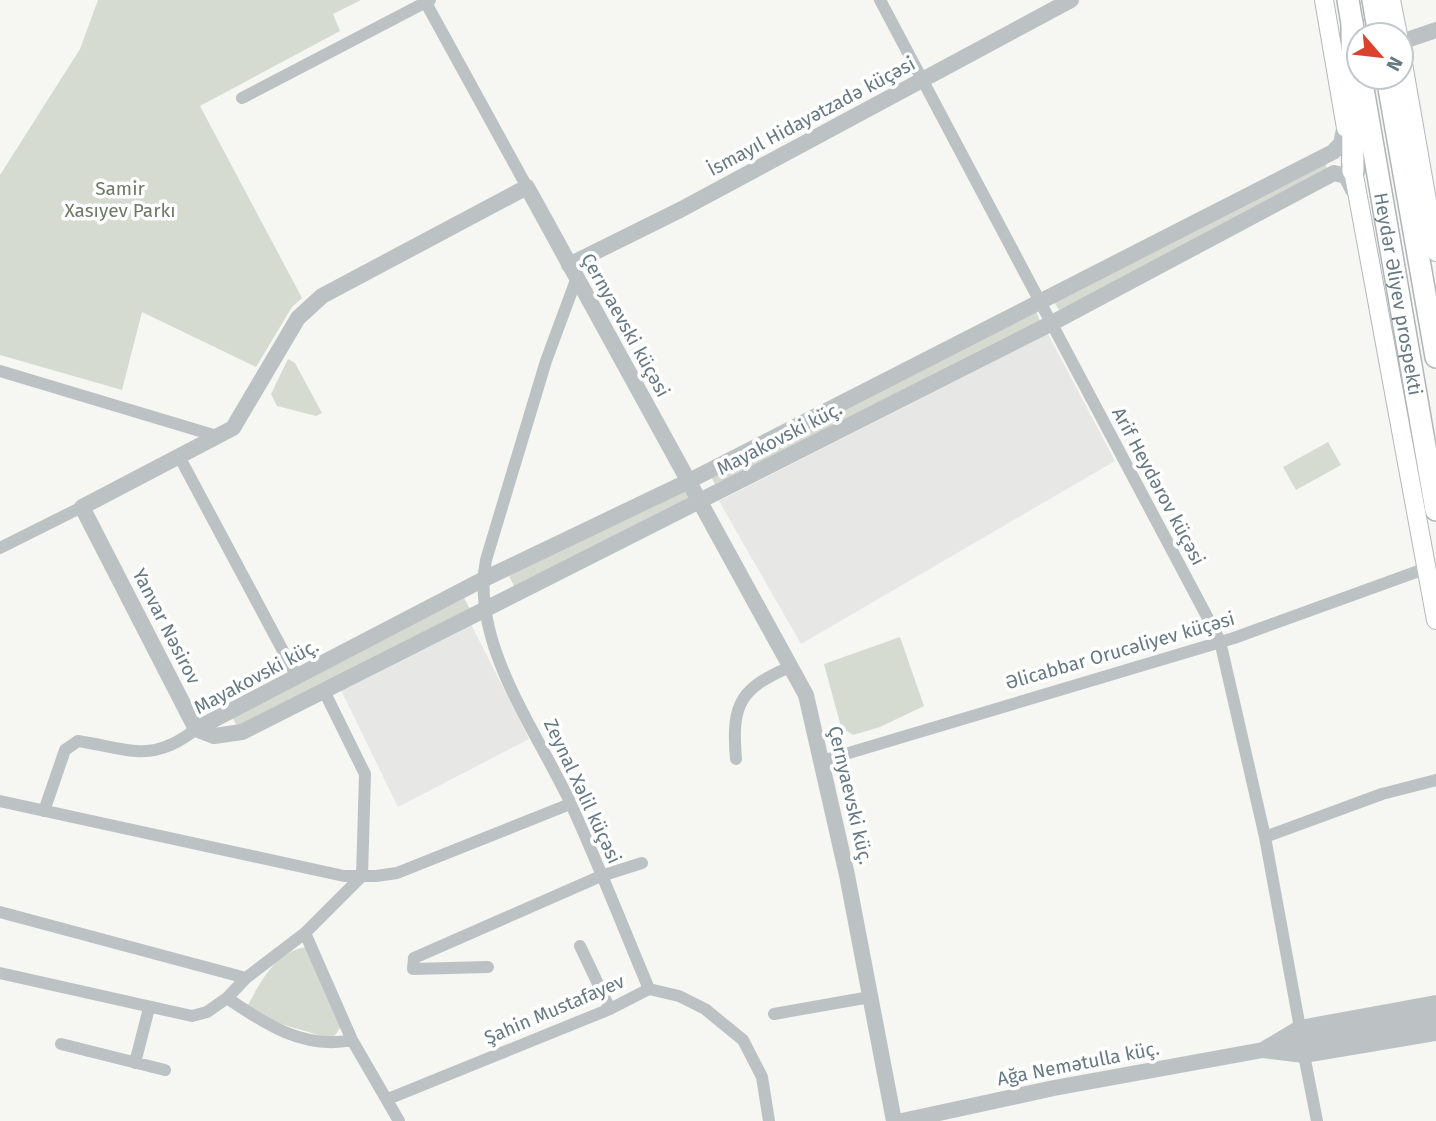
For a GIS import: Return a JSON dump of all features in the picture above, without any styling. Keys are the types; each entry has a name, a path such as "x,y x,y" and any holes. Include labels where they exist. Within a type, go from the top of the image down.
{"highway":[{"path":"1348,0 1352,21"},
{"path":"1373,0 1377,21"},
{"path":"1352,91 1353,171"},
{"name":"Heydər Əliyev prospekti","path":"1363,91 1436,510"},
{"name":"Heydər Əliyev prospekti","path":"1389,91 1436,357"}],"main road":[{"path":"1324,0 1436,621"},
{"path":"1391,0 1395,21"},
{"path":"1408,91 1436,252"}],"street":[{"name":"Arif Heydərov küçəsi","path":"880,0 1220,641 1265,837 1300,1028"},
{"name":"İsmayıl Hidayətzadə küçəsi","path":"569,265 680,209 1071,0"},
{"path":"0,548 220,437 242,418 298,318 309,307 331,291 527,187 428,1 242,98"},
{"path":"1415,37 1436,30"},
{"name":"Mayakovski küç.","path":"196,729 482,580 689,481 1333,152 1341,144 1345,125"},
{"name":"Mayakovski küç.","path":"196,729 214,736 242,732 1052,323 1334,173 1346,176 1361,210"},
{"name":"Çernyaevski küçəsi","path":"527,187 700,503"},
{"path":"482,580 546,361 576,280"},
{"path":"0,371 220,437"},
{"path":"180,458 297,677"},
{"name":"Çernyaevski küç.","path":"700,503 806,695 822,761 894,1121"},
{"name":"Yanvar Nəsirov","path":"82,508 196,729"},
{"name":"Əlicabbar Orucəliyev küçəsi","path":"822,761 1220,641 1427,568"},
{"name":"Zeynal Xəlil küçəsi","path":"482,580 484,609 497,656 570,804 649,989"},
{"path":"736,759 734,718 748,689 792,666"},
{"path":"0,973 192,1016 207,1012 227,998 246,978 305,933 362,876 365,774 324,691"},
{"path":"44,811 65,750 70,743 78,741 155,752 177,744 196,729"},
{"path":"1265,837 1382,794 1436,780"},
{"path":"0,801 344,876 397,873 570,804"},
{"path":"488,967 412,968 412,965 414,958 601,876 642,863"},
{"path":"0,912 246,978"},
{"path":"305,933 352,1040 399,1121"},
{"path":"580,946 610,1009"},
{"name":"Şahin Mustafayev","path":"388,1099 610,1009 649,989 679,996 732,1028 757,1063 769,1121"},
{"path":"774,1014 870,997"},
{"path":"227,998 267,1025 317,1043 352,1040"},
{"path":"1300,1028 1436,1003"},
{"path":"135,1063 149,1008"},
{"path":"1263,1050 1436,1018"},
{"name":"Ağa Nemətulla küç.","path":"1263,1050 1300,1028"},
{"name":"Ağa Nemətulla küç.","path":"902,1121 1054,1088 1263,1050 1304,1055 1436,1033"},
{"path":"61,1044 165,1070"},
{"path":"1304,1055 1317,1121"}],"shaded area":[{"path":"1048,334 1115,461 801,644 719,501"},
{"path":"471,624 529,739 398,807 341,690"}],"green space":[{"name":"Samir Xasıyev Parkı","path":"98,0 361,0 333,14 340,31 200,106 302,298 292,307 256,367 142,312 122,390 0,355 0,175 80,49"},
{"path":"1324,161 1328,171 1061,313 1054,302"},
{"path":"1036,311 1041,323 716,486 710,475"},
{"path":"288,359 295,363 322,413 316,416 277,406 271,394"},
{"path":"1328,442 1341,465 1296,490 1283,467"},
{"path":"688,488 693,499 514,586 509,576"},
{"path":"464,598 470,609 238,728 232,717"},
{"path":"900,637 924,706 880,727 853,735 841,727 824,664"},
{"path":"309,947 341,1027 332,1039 271,1021 248,1005 272,967 288,953"}]}
